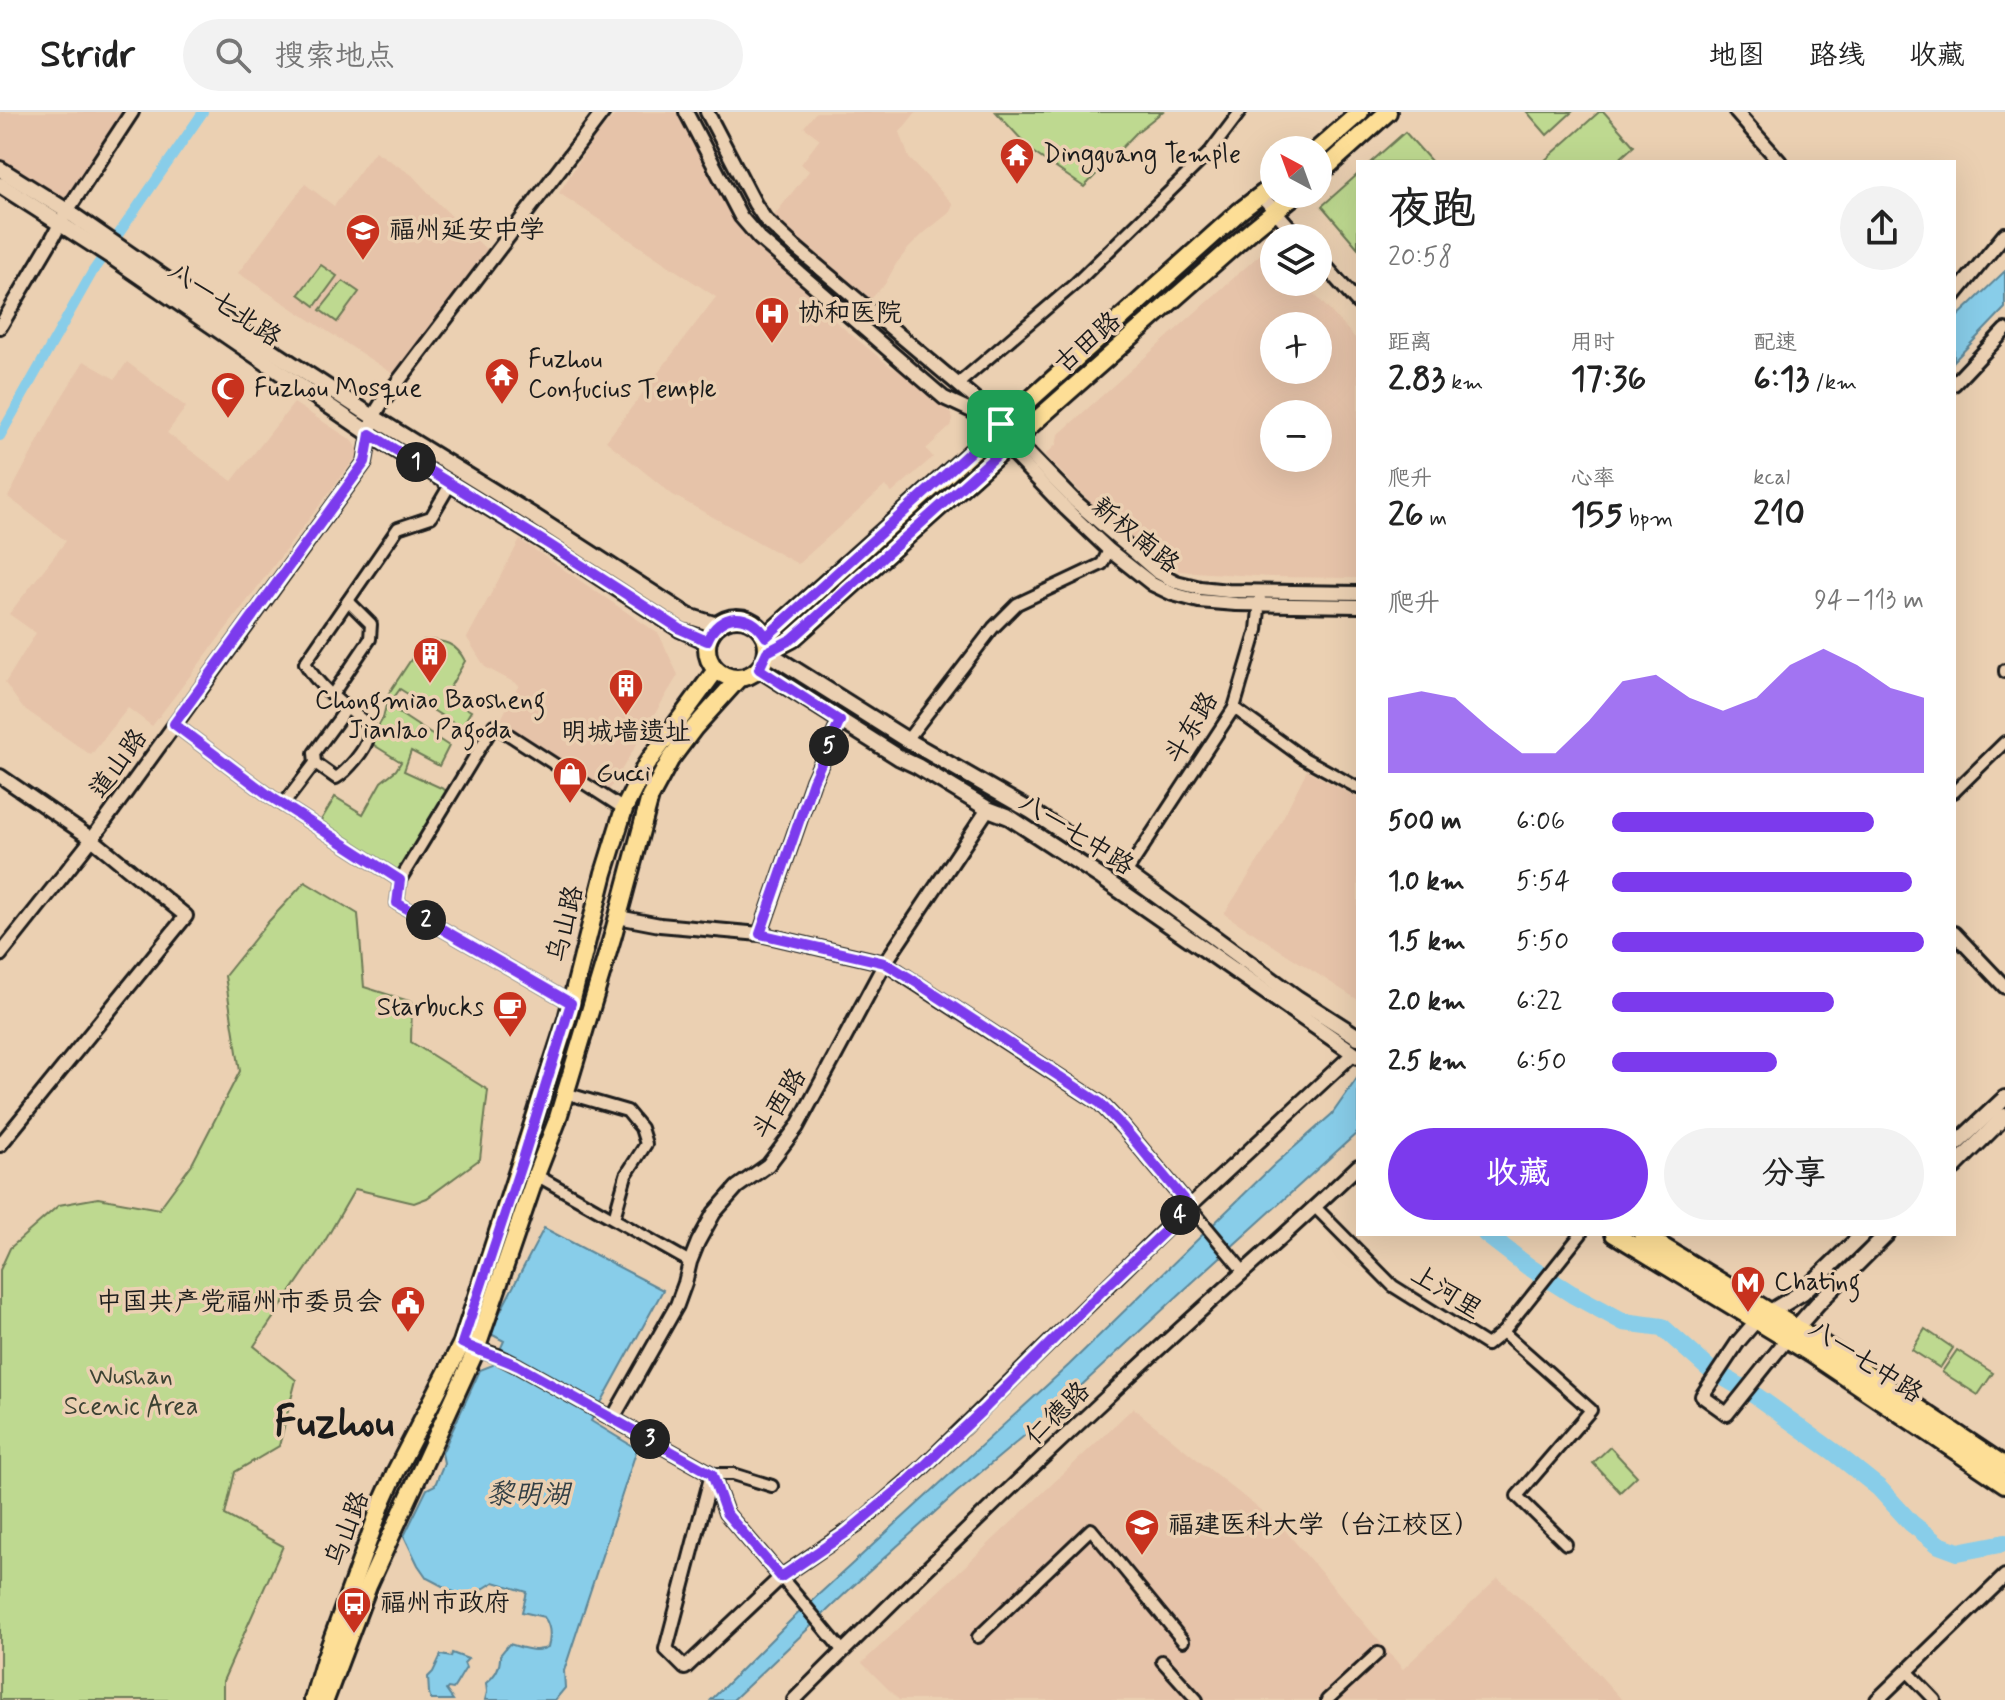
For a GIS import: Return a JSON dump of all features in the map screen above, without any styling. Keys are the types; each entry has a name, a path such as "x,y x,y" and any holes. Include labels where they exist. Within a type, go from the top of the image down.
{"main road":[{"path":"1332,137 1360,112"},
{"path":"1332,162 1388,112"},
{"name":"八一七北路","path":"0,169 370,434 680,629 707,641"},
{"name":"八一七北路","path":"0,185 64,217"},
{"name":"古田路","path":"766,644 997,428 1260,196"},
{"name":"古田路","path":"766,644 792,639 1279,208"},
{"path":"126,259 688,616 717,625"},
{"path":"745,618 761,629 766,644 759,669 739,678 723,675 716,670 708,657 707,641 717,625 726,620 745,618"},
{"name":"八一七中路","path":"766,644 907,740 1031,811 1126,873 1297,998 1356,1036"},
{"name":"八一七中路","path":"759,669 988,809 1009,817 1356,1055"},
{"name":"乌山路","path":"313,1700 383,1500 396,1471 469,1347 571,1003 604,873 624,809 646,765 716,670"},
{"name":"乌山路","path":"325,1700 368,1586 469,1347 536,1175 565,1093 650,797 670,760 739,678"},
{"path":"1956,1144 2005,1098"},
{"path":"1956,1165 2005,1116"},
{"name":"八一七中路","path":"1618,1236 1763,1316 2005,1466"},
{"name":"八一七中路","path":"1645,1236 1763,1316"},
{"path":"1763,1316 1803,1292 1861,1236"},
{"path":"1791,1333 1885,1236"},
{"name":"八一七中路","path":"1791,1333 2005,1484"}],"street":[{"path":"0,327 64,217 132,112"},
{"path":"373,417 603,112"},
{"path":"686,112 741,217 759,238 944,398 972,411 997,428"},
{"path":"707,112 765,219 958,384 1011,443"},
{"path":"958,384 1076,283 1209,153 1240,112"},
{"path":"1736,112 1778,160"},
{"path":"1274,208 1287,224"},
{"path":"1956,294 2005,234"},
{"path":"1332,274 1356,301"},
{"path":"1956,382 2005,331"},
{"path":"1956,364 1964,373"},
{"name":"道山路","path":"0,955 92,839 365,462 373,417"},
{"name":"新权南路","path":"1011,443 1066,509 1109,550 1152,584 1173,594 1199,601 1356,593"},
{"name":"新权南路","path":"1011,443 1157,572 1176,582 1260,598 1356,606"},
{"path":"315,763 336,778 344,773 369,735 367,724 332,695 305,663 398,528 431,517 451,483"},
{"path":"907,740 993,628 1017,604 1102,564 1109,550"},
{"name":"斗东路","path":"1126,873 1234,708 1257,630 1260,598"},
{"path":"332,695 370,639 371,624 348,601"},
{"path":"283,805 315,763 314,753 347,708"},
{"path":"1234,708 1302,757 1356,787"},
{"path":"760,934 813,781 840,721"},
{"path":"174,724 283,805 400,880"},
{"path":"571,1003 397,903 400,880 494,725 624,809"},
{"path":"1956,790 2005,742"},
{"path":"0,776 92,839 186,916 0,1145"},
{"name":"斗西路","path":"613,1418 677,1305 690,1262 705,1228 724,1200 744,1181 768,1165 797,1127 885,963 988,809"},
{"path":"618,917 660,925 760,934 885,963 1100,1103 1244,1272"},
{"path":"1956,935 2005,987"},
{"path":"712,1474 666,1649 685,1668 781,1577 846,1533 906,1483 1190,1207 1356,1055"},
{"path":"565,1093 627,1111 641,1128 646,1144 626,1175 614,1218"},
{"name":"仁德路","path":"794,1700 842,1650 1108,1395 1356,1168"},
{"path":"536,1175 690,1262"},
{"name":"上河里","path":"1315,1207 1393,1286 1487,1345 1503,1332"},
{"path":"1566,1544 1517,1496 1591,1410 1503,1332 1579,1236"},
{"path":"1763,1316 1724,1361 1702,1396 1727,1414 1791,1333"},
{"path":"469,1347 498,1356 712,1474 733,1474 772,1486"},
{"path":"712,1474 726,1513 842,1650"},
{"path":"978,1637 1091,1529 1183,1641"},
{"path":"1877,1700 2005,1576"},
{"path":"1327,1700 1378,1653"},
{"path":"1162,1661 1197,1700"},
{"path":"1907,1671 1935,1700"}],"shaded area":[{"path":"0,112 126,112 65,202 0,161"},
{"name":"协和医院","path":"618,112 676,112 739,227 762,252 804,286 836,322 891,367 908,375 951,414 951,426 926,449 933,457 892,493 885,486 798,564 673,495 606,441 716,297 559,193 595,136"},
{"name":"协和医院","path":"816,112 916,112 900,132 909,158 953,204 949,213 908,249 871,299 773,217 809,171 801,164 820,139 804,127"},
{"name":"福州延安中学","path":"375,151 412,175 488,251 393,374 238,273 305,184 334,206"},
{"path":"1260,254 1260,296 1316,296 1331,312 1260,312 1260,384 1332,384 1332,313 1356,339 1356,578 1270,577 1179,571 1122,536 1045,455 1056,445 1058,435"},
{"path":"84,361 115,379 127,362 186,407 167,433 232,481 294,403 350,439 360,452 152,726 128,708 91,755 22,707 5,683 36,633 9,614 66,541 8,497"},
{"path":"520,540 659,634 678,675 607,794 499,723 519,685 485,667 467,638"},
{"path":"1307,770 1356,797 1356,999 1224,914 1271,841"},
{"name":"福建医科大学（台江校区）","path":"1133,1408 1284,1529 1403,1669 1498,1578 1568,1640 1622,1700 899,1700 862,1663"}],"green space":[{"path":"996,112 1162,112 1137,132 1084,187 1034,153"},
{"path":"1527,112 1572,112 1547,135"},
{"path":"1599,112 1604,112 1634,146 1618,160 1545,160"},
{"path":"1405,132 1430,160 1373,160"},
{"path":"1356,176 1356,246 1324,208 1332,208 1332,197"},
{"path":"321,265 337,276 315,306 299,294"},
{"path":"343,281 359,292 337,322 320,310"},
{"path":"424,640 449,644 458,650 465,661 445,696 471,711 461,728 400,689 388,706 449,746 439,766 411,751 404,771 452,793 400,880 317,827 335,797 363,814 381,782 401,762 369,742 383,718 389,693"},
{"name":"Wushan Scenic Area","path":"305,882 358,914 364,987 412,1002 411,1042 488,1090 480,1159 427,1198 414,1203 355,1189 322,1246 254,1346 296,1380 279,1446 235,1472 225,1515 283,1546 223,1681 223,1700 0,1700 0,1270 10,1248 59,1205 98,1198 159,1209 192,1164 240,1071 225,976"},
{"path":"1925,1329 1953,1348 1940,1368 1912,1350"},
{"path":"1957,1350 1993,1373 1978,1395 1942,1372"},
{"path":"1610,1447 1637,1476 1620,1492 1593,1463"}],"water":[{"path":"2005,271 2005,308 1956,359 1956,318"},
{"path":"1356,1080 1356,1134 1055,1410 956,1493 852,1587 733,1700 711,1700 792,1619 1069,1365 1274,1165 1332,1114"},
{"name":"黎明湖","path":"544,1228 663,1290 591,1421 637,1449 564,1671 565,1688 555,1700 485,1700 486,1683 497,1671 500,1655 509,1644 534,1650 548,1647 550,1631 546,1620 522,1612 527,1592 494,1582 467,1599 427,1578 404,1536 427,1489 435,1485 444,1463 442,1453 480,1370 493,1365 504,1341 489,1333"},
{"path":"452,1653 468,1659 453,1689 446,1690 453,1700 431,1700 428,1677 441,1655 451,1657"}],"waterway":[{"path":"0,436 93,271 203,112"},
{"path":"1489,1236 1529,1267 1624,1322 1662,1327 1708,1368 1756,1396 1834,1452 1879,1488 1911,1523 1939,1545 1958,1552 2005,1543"}],"place":[{"name":"Dingguang Temple","path":"1017,186"},
{"name":"福州延安中学","path":"363,262"},
{"name":"协和医院","path":"772,345"},
{"name":"Fuzhou Confucius Temple","path":"502,406"},
{"name":"Fuzhou Mosque","path":"228,420"},
{"name":"Chongmiao Baosheng Jianlao Pagoda","path":"430,685"},
{"name":"明城墙遗址","path":"626,717"},
{"name":"Gucci","path":"570,805"},
{"name":"Starbucks","path":"510,1039"},
{"name":"Chating","path":"1748,1314"},
{"name":"中国共产党福州市委员会","path":"408,1334"},
{"name":"福建医科大学（台江校区）","path":"1142,1557"},
{"name":"福州市政府","path":"354,1635"}],"district":[{"name":"Fuzhou","path":"334,1423"}],"route":[{"path":"1001,424 1015,439 792,639 767,652 759,669 840,721 813,781 760,934 885,963 908,977 1100,1103 1190,1207 906,1483 846,1533 781,1577 726,1513 712,1474 518,1366 462,1343 571,1003 397,903 400,880 271,797 174,724 365,462 370,434 680,629 707,641 717,625 735,618 754,622 766,637 1001,424"}]}
